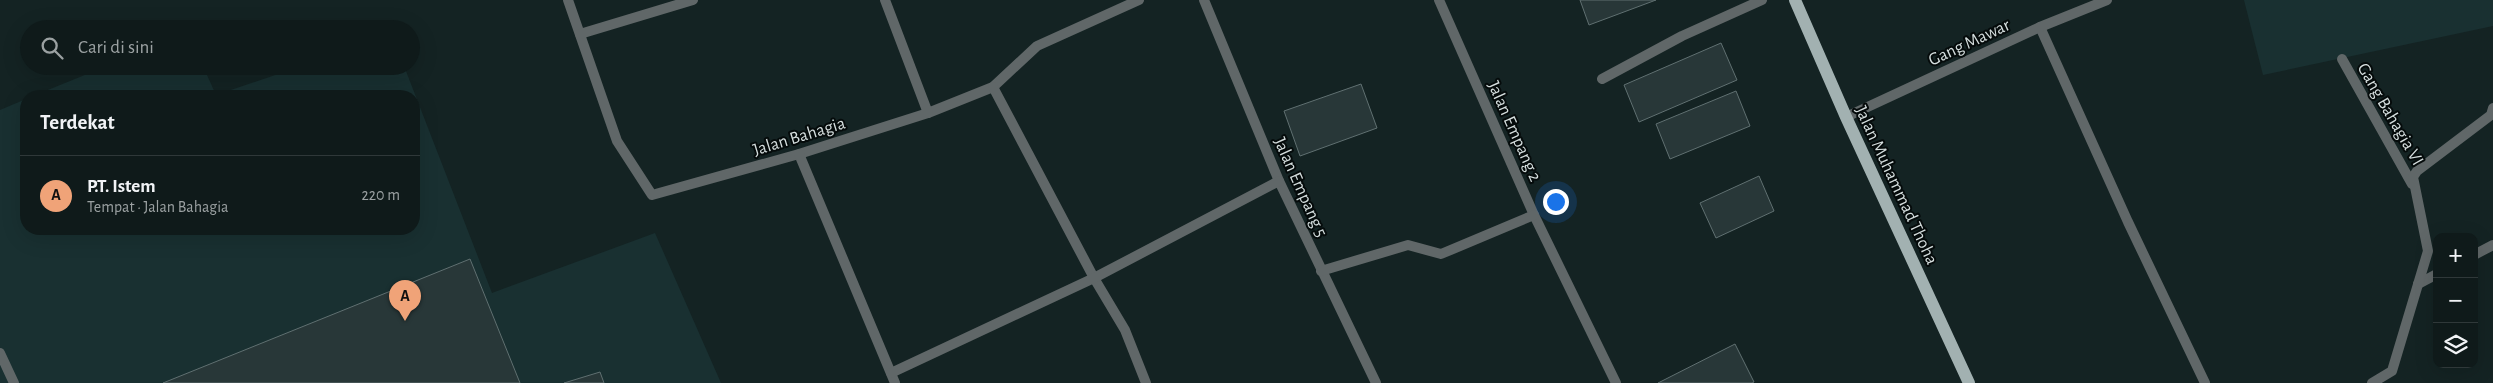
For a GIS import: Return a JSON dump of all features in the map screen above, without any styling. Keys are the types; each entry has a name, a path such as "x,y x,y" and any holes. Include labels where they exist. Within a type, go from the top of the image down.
{"main road":[{"name":"Jalan Muhammad Thoha","path":"1795,0 1846,117 1969,383"}],"street":[{"name":"Jalan Bahagia","path":"568,0 617,141 652,195 799,154 928,112 993,87 1037,46 1132,1"},
{"path":"580,34 693,0"},
{"path":"885,0 928,112"},
{"name":"Jalan Empang 5","path":"1204,0 1279,181 1376,383"},
{"name":"Jalan Empang 2","path":"1439,0 1534,215 1616,383"},
{"path":"1602,79 1682,36 1762,0"},
{"name":"Gang Mawar","path":"1846,117 2040,28 2107,0"},
{"path":"2040,28 2124,213 2205,383"},
{"name":"Gang Bahagia VI","path":"2342,59 2412,184 2428,251 2392,371 2372,383"},
{"path":"993,87 1094,278 1125,330 1146,383"},
{"path":"2412,184 2413,177 2418,171 2491,115 2493,108"},
{"path":"799,154 893,378 1094,278 1279,181"},
{"path":"1321,271 1408,245 1440,254 1534,215"},
{"path":"2478,253 2493,245"},
{"path":"2418,284 2433,276"},
{"path":"0,353 14,383"}],"shaded area":[{"path":"2244,0 2493,0 2493,26 2263,75"},
{"path":"85,75 207,75 214,90 48,90"},
{"path":"275,75 407,75 413,90 231,90"},
{"path":"20,102 20,235 420,235 420,107 492,293 655,233 721,383 0,383 0,110"}],"building":[{"path":"1580,0 1656,0 1589,25"},
{"path":"1721,43 1737,80 1639,122 1624,85"},
{"path":"1361,84 1377,128 1300,156 1284,111"},
{"path":"1736,91 1750,126 1670,159 1656,124"},
{"path":"1759,176 1774,211 1716,238 1700,203"},
{"path":"470,259 520,383 163,383"},
{"path":"1735,344 1754,382 1658,383"},
{"path":"600,372 604,383 564,383"}],"place":[{"name":"P.T. Istem","path":"405,321"}]}
